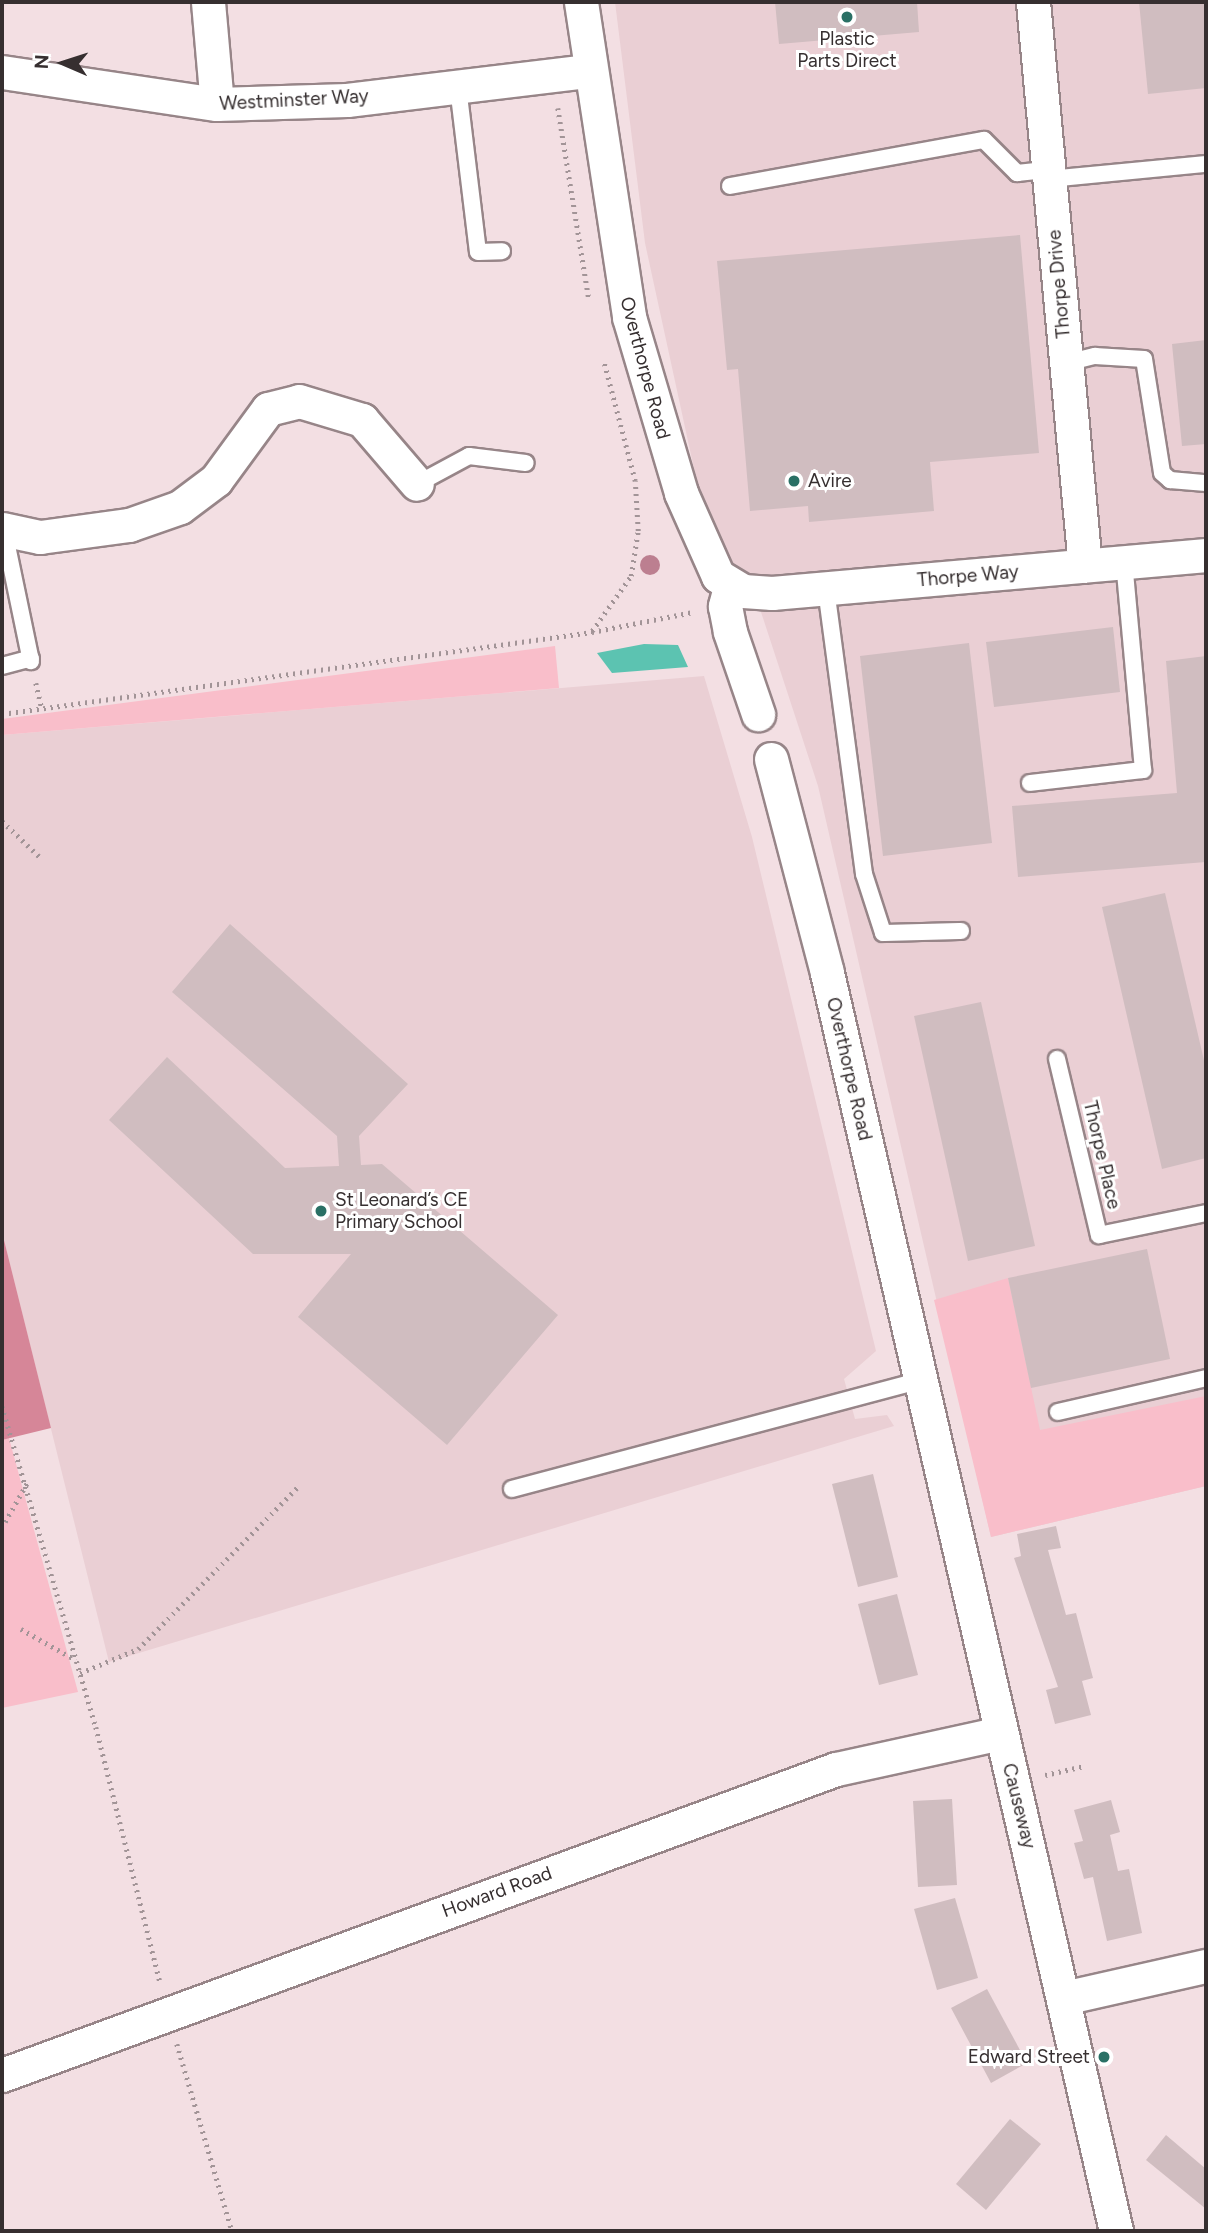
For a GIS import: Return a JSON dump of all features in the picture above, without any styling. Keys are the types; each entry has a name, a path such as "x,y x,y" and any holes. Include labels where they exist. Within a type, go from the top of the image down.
{"street":[{"path":"208,2 217,104"},
{"name":"Overthorpe Road","path":"581,2 610,222 650,398 700,545 728,596 758,714"},
{"name":"Thorpe Drive","path":"1033,2 1085,566"},
{"name":"Westminster Way","path":"2,72 217,104 347,100 588,71"},
{"path":"3,530 21,538 66,534 129,525 180,507 216,480 268,409 299,401 362,420 416,484"},
{"name":"Thorpe Way","path":"728,596 825,590 1206,555"},
{"name":"Overthorpe Road","path":"771,759 827,973 917,1381"},
{"name":"Causeway","path":"917,1381 1000,1733 1068,1997 1116,2231"},
{"name":"Howard Road","path":"2,2075 836,1769 1000,1733"},
{"path":"1068,1997 1206,1966"}],"lane":[{"path":"458,87 478,253 502,251"},
{"path":"730,186 984,140 1017,173 1049,175 1206,164"},
{"path":"1066,363 1095,356 1144,359 1162,473 1170,480 1206,483"},
{"path":"416,484 469,456 526,463"},
{"path":"2,666 31,660 3,530"},
{"path":"1030,783 1143,770 1124,562"},
{"path":"825,590 864,874 883,933 961,931"},
{"name":"Thorpe Place","path":"1057,1059 1099,1236 1206,1213"},
{"path":"1058,1412 1206,1378"},
{"path":"512,1489 917,1381"}],"path":[{"path":"2,714 592,632 728,596"},
{"path":"2,821 41,858"},
{"path":"2,1406 27,1482 77,1660 168,2012 232,2231"},
{"path":"5,1522 27,1482"},
{"path":"80,1673 138,1649 298,1487"},
{"path":"20,1629 77,1660"}],"shaded area":[{"path":"615,2 1206,2 1206,1486 991,1537 818,786 761,612 706,524 645,243"},
{"path":"644,644 678,645 688,667 612,673 597,653"},
{"path":"555,646 559,688 2,735 2,719"},
{"path":"704,676 752,837 876,1351 844,1379 855,1419 887,1415 894,1426 109,1662 2,1232 2,735"},
{"path":"2,1232 51,1428 2,1440"},
{"path":"1008,1278 1040,1430 1206,1396 1206,1486 991,1537 934,1300"},
{"path":"9,1438 78,1692 2,1708 2,1440"}],"building":[{"name":"Plastic Parts Direct","path":"775,2 917,2 919,32 779,44"},
{"path":"1139,2 1206,2 1206,88 1148,94"},
{"path":"1020,235 1039,453 930,462 934,511 809,522 808,506 750,511 738,369 727,370 717,261"},
{"path":"1206,340 1206,444 1182,446 1172,344"},
{"path":"1113,627 1120,692 994,707 986,642"},
{"path":"969,643 992,843 883,856 860,656"},
{"path":"1206,656 1206,862 1018,877 1012,806 1177,793 1166,661"},
{"path":"1165,893 1206,1069 1206,1158 1162,1169 1102,907"},
{"name":"St Leonard’s CE Primary School","path":"230,924 408,1084 359,1136 361,1165 382,1164 558,1315 447,1445 298,1317 351,1254 253,1254 109,1120 167,1057 285,1168 339,1166 337,1136 172,992"},
{"path":"981,1002 1035,1246 968,1261 914,1016"},
{"path":"1147,1249 1170,1359 1031,1388 1008,1278"},
{"path":"873,1474 898,1577 858,1587 832,1484"},
{"path":"1056,1526 1061,1548 1048,1550 1066,1615 1076,1613 1093,1678 1082,1681 1091,1715 1055,1724 1046,1690 1058,1687 1014,1558 1021,1556 1017,1534"},
{"path":"897,1594 918,1675 879,1685 858,1604"},
{"path":"952,1799 957,1885 918,1887 913,1801"},
{"path":"1111,1800 1120,1832 1110,1835 1118,1871 1129,1869 1142,1933 1107,1941 1093,1877 1084,1879 1074,1843 1083,1841 1074,1810"},
{"path":"955,1898 978,1978 937,1990 914,1909"},
{"path":"987,1989 1027,2063 991,2083 951,2008"},
{"path":"1010,2119 1041,2144 986,2210 956,2184"},
{"path":"1166,2135 1206,2169 1206,2209 1146,2160"}],"place":[{"name":"Plastic Parts Direct","path":"847,17"},
{"name":"Avire","path":"794,481"},
{"name":"St Leonard’s CE Primary School","path":"321,1211"},
{"name":"Edward Street","path":"1104,2057"}]}
